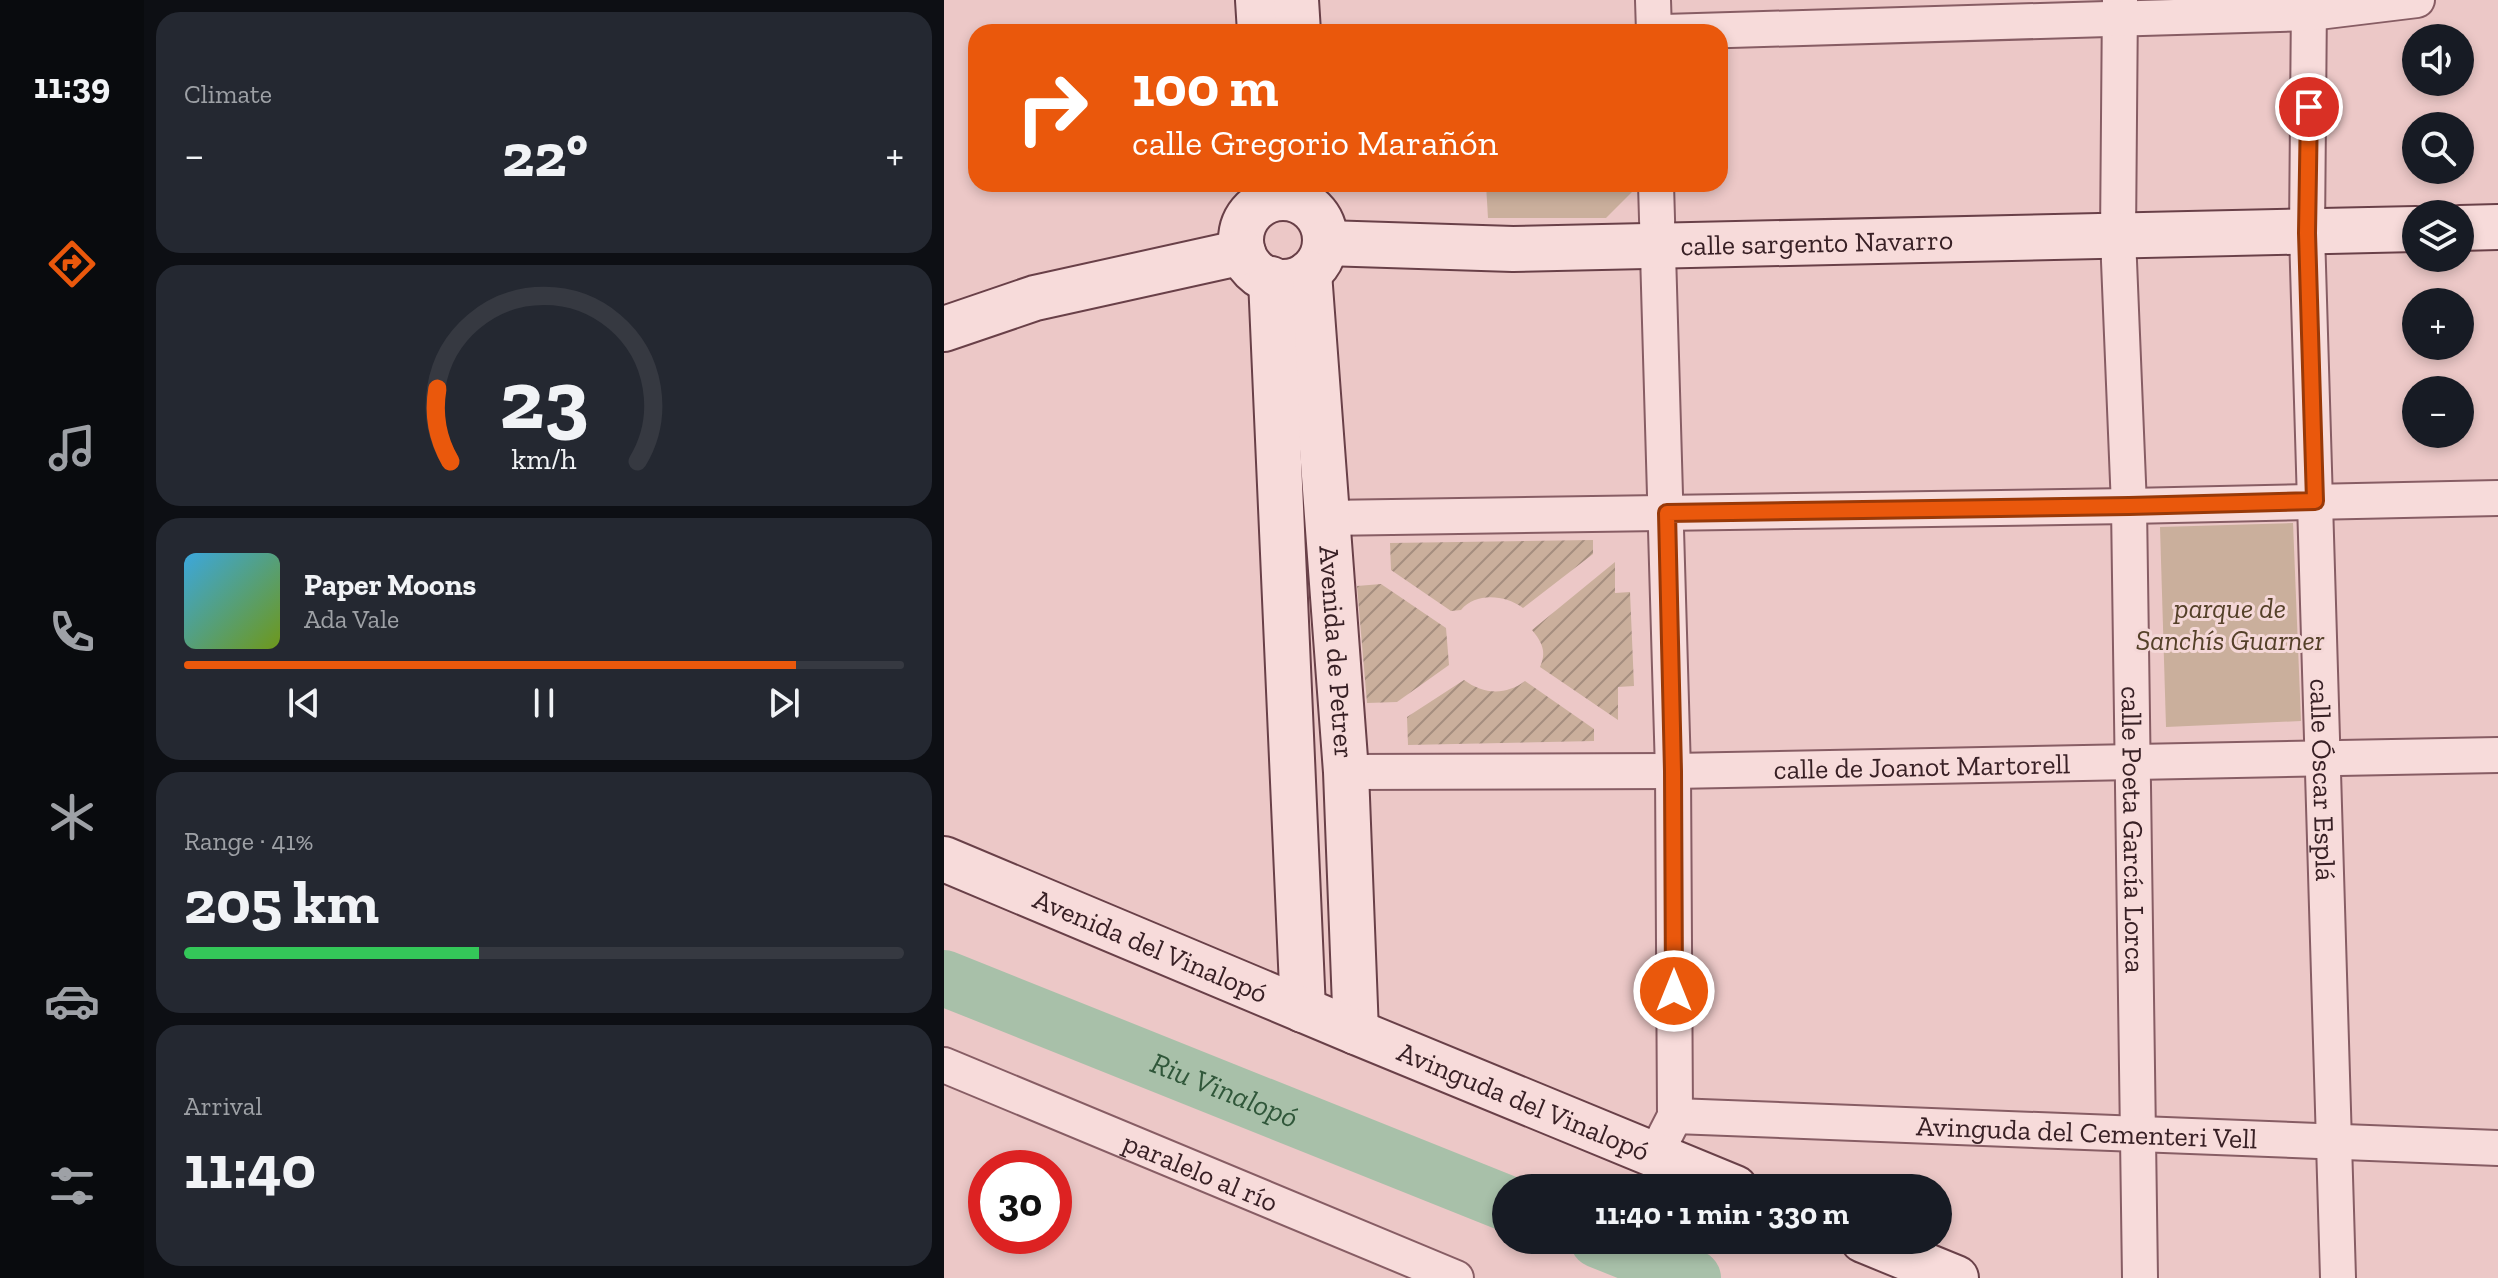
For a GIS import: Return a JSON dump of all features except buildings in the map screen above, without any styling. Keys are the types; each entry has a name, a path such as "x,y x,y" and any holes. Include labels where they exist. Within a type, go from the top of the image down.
{"street":[{"path":"1258,0 1260,24"},
{"path":"1296,0 1298,24"},
{"path":"1653,0 1654,24"},
{"path":"1728,29 2120,10 2417,0"},
{"name":"calle Óscar Esplá","path":"2309,6 2307,233 2338,1278"},
{"name":"calle Poeta García Lorca","path":"2120,10 2118,237 2129,506 2140,1278"},
{"path":"1655,1155 1675,1116 1673,771 1656,192"},
{"path":"2474,228 2498,227"},
{"name":"calle sargento Navarro","path":"944,329 1035,298 1288,228 1513,249 2307,233"},
{"name":"Avenida de Petrer","path":"1288,228 1325,518 1346,772 1356,1032"},
{"name":"Avenida de Petrer","path":"1288,228 1303,1010"},
{"path":"2307,233 2402,230"},
{"path":"1325,518 2498,498"},
{"name":"calle de Joanot Martorell","path":"1346,772 1673,771 2498,755"},
{"name":"Avenida del Vinalopó","path":"944,859 1356,1032"},
{"path":"1218,974 1262,960 1287,948 1299,919"},
{"name":"Avinguda del Vinalopó","path":"1356,1032 1701,1174"},
{"name":"paralelo al río","path":"944,1065 1456,1278"},
{"name":"Avinguda del Cementeri Vell","path":"1675,1116 2498,1148"},
{"path":"1897,1254 1956,1278"}],"green space":[{"path":"1486,192 1632,192 1606,218 1488,218"},
{"name":"parque de Sanchís Guarner","path":"2293,523 2301,721 2166,727 2160,527"},
{"path":"1593,540 1593,554 1523,608 1508,600 1491,597 1474,600 1461,610 1451,611 1391,570 1390,543"},
{"path":"1615,562 1615,593 1630,592 1634,686 1618,687 1618,720 1540,667 1542,647 1532,630"},
{"path":"1381,584 1446,628 1449,665 1397,702 1367,703 1357,586"},
{"path":"1464,680 1494,691 1510,689 1525,681 1594,729 1594,741 1408,745 1407,717"}],"waterway":[{"name":"Riu Vinalopó","path":"944,978 1492,1197"},
{"name":"Riu Vinalopó","path":"1633,1254 1693,1278"}],"route":[{"path":"1674,991 1667,513 2315,501 2307,233 2309,107"}]}
